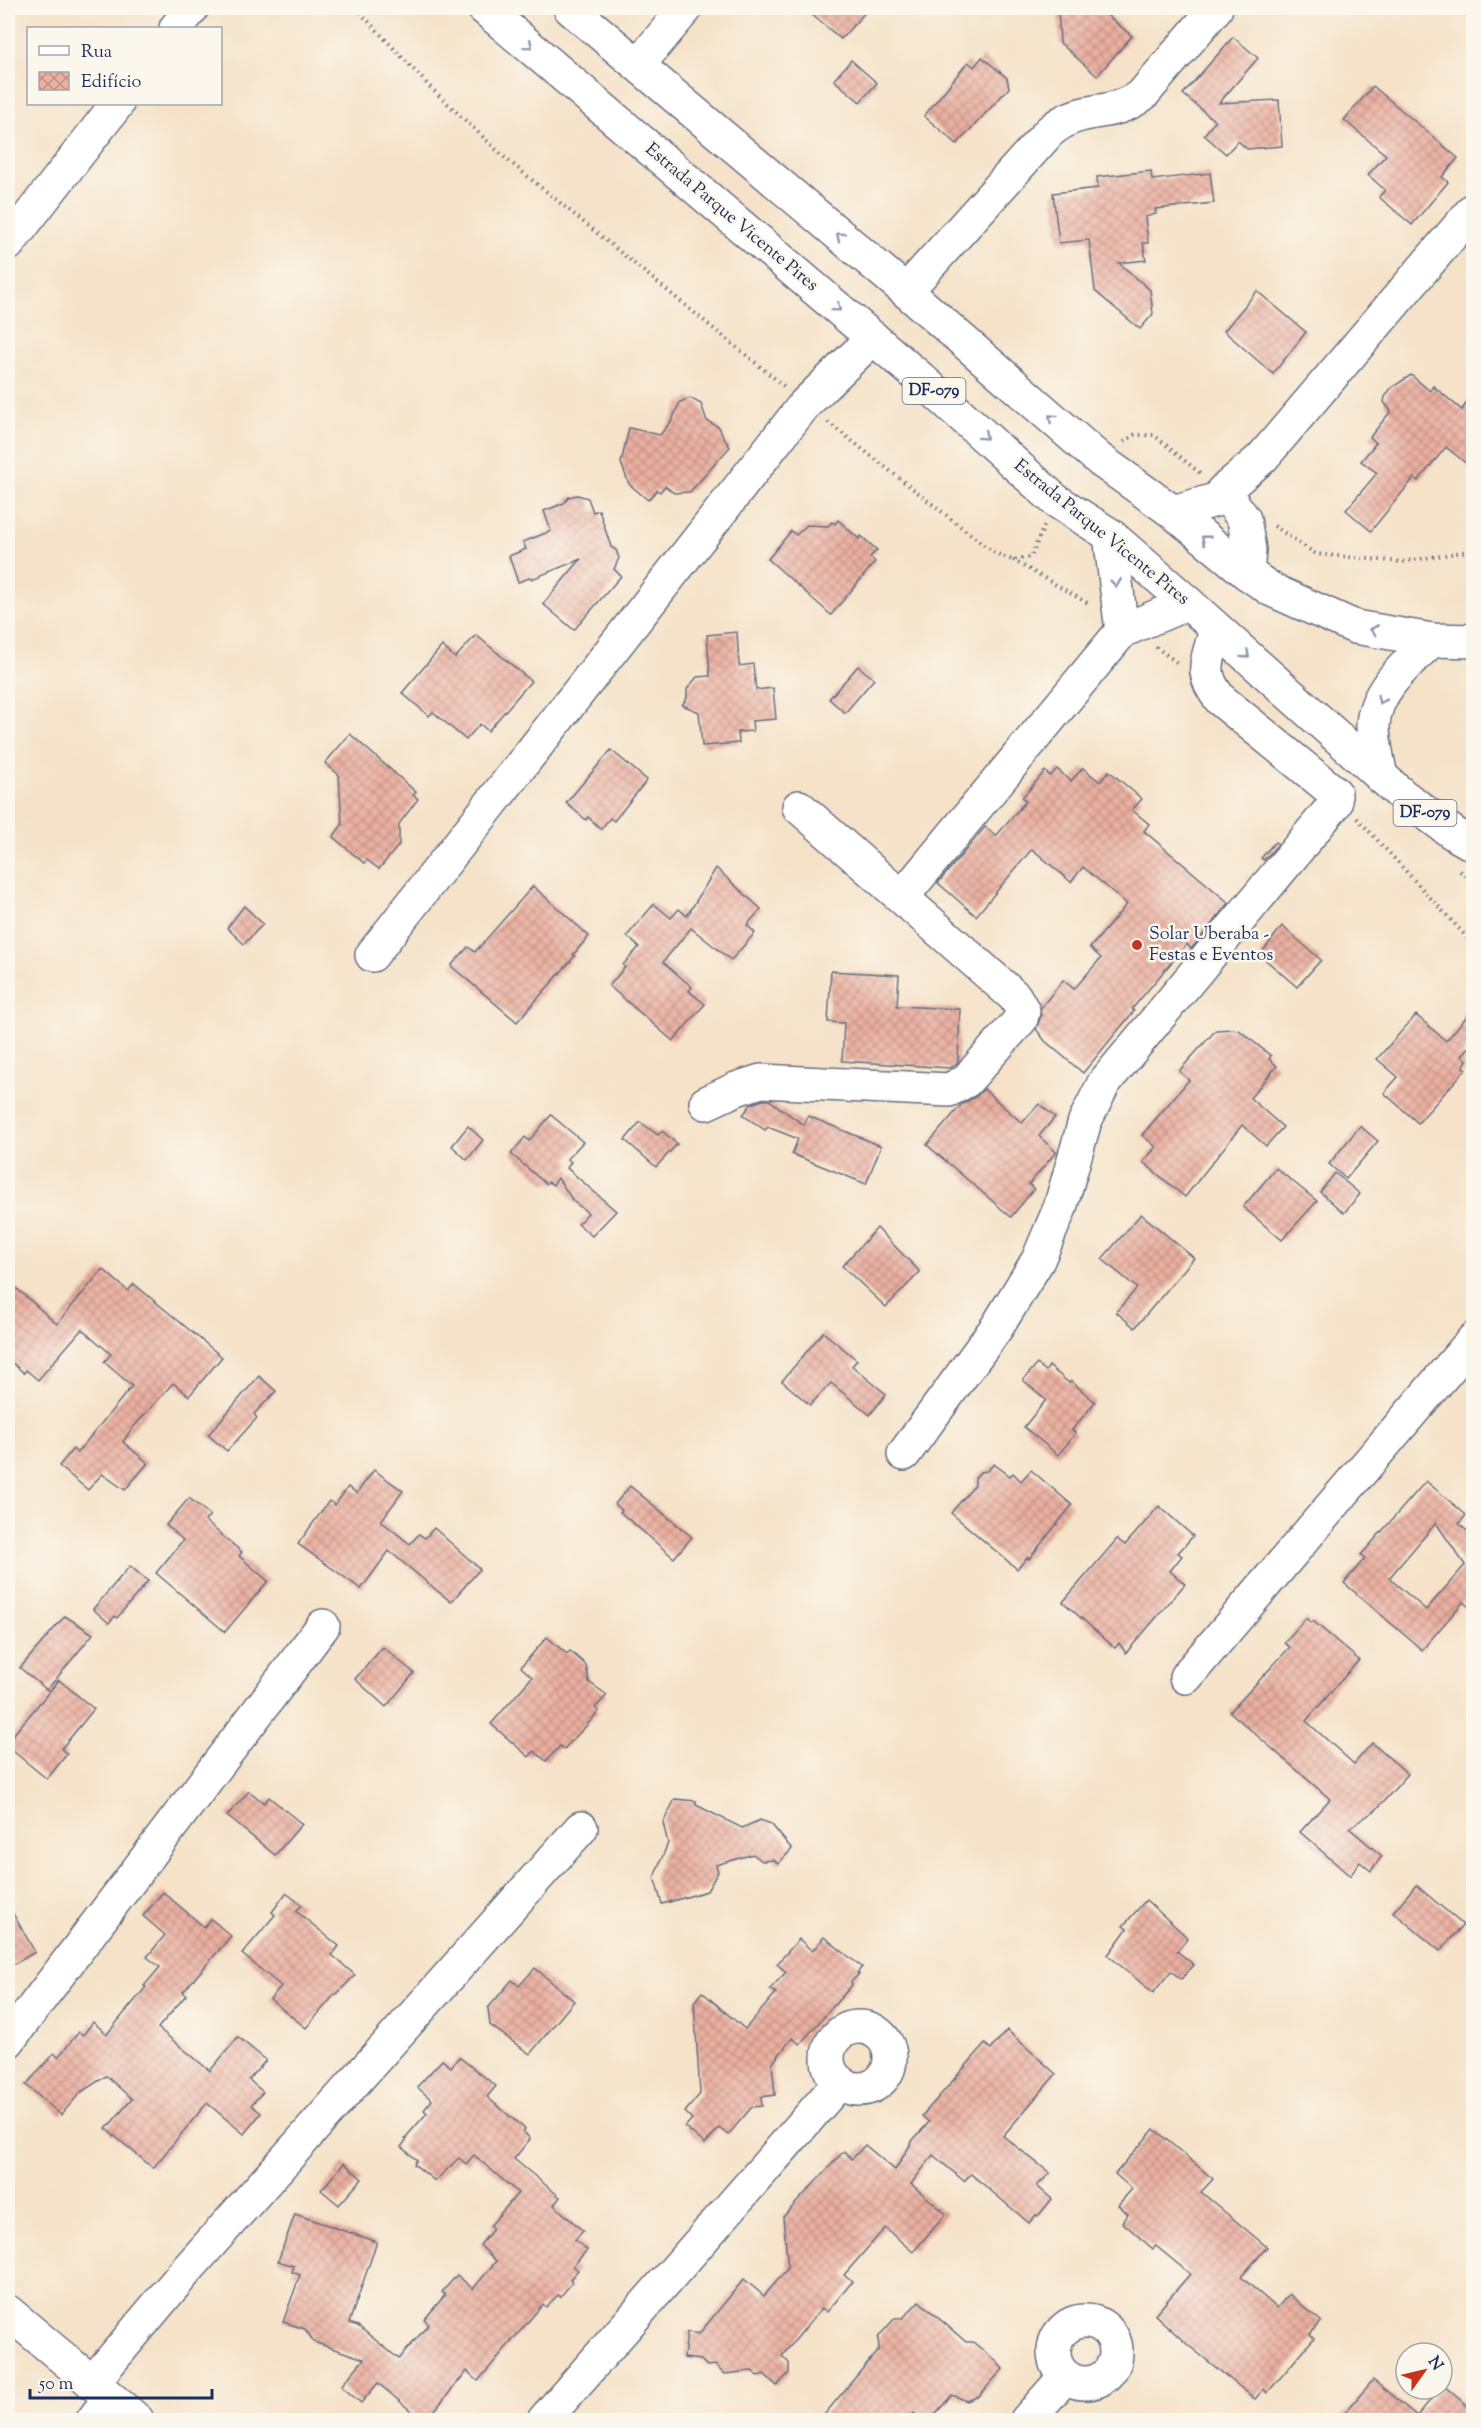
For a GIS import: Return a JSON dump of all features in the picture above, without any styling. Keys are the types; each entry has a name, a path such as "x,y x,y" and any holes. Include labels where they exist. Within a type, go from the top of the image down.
{"street":[{"path":"177,27 192,8"},
{"name":"Estrada Parque Vicente Pires","path":"484,8 873,338 1055,500 1110,535 1381,777 1427,815 1473,845"},
{"name":"DF-079","path":"570,8 906,291 1100,460 1173,512 1247,573 1272,590 1355,627 1432,640 1473,642"},
{"path":"638,65 686,8"},
{"path":"906,291 1061,121 1075,115 1120,108 1131,103 1143,94 1216,8"},
{"path":"8,244 116,105"},
{"path":"1173,512 1219,498 1222,491 1262,458 1473,209"},
{"path":"372,955 806,404 873,338"},
{"path":"1222,491 1244,519 1249,550 1247,573"},
{"path":"1110,535 1122,631"},
{"path":"902,897 1122,631 1188,603"},
{"path":"904,1454 997,1328 1038,1260 1060,1208 1085,1121 1104,1083 1335,804 1335,793 1221,700 1211,688 1206,677 1206,669 1216,629"},
{"path":"1381,777 1373,726 1377,706 1387,688 1432,640"},
{"path":"706,1103 735,1089 761,1081 950,1090 966,1082 1021,1018 1023,1011 1015,997 799,807"},
{"path":"1186,1677 1473,1340"},
{"path":"8,2041 323,1626"},
{"path":"98,2401 185,2272 581,1828"},
{"path":"544,2421 840,2082"},
{"path":"8,2312 98,2401 137,2421"},
{"path":"1027,2421 1065,2377"}],"path":[{"path":"1335,793 1473,945"}],"building":[{"path":"804,8 869,8 841,39"},
{"path":"1058,8 1106,8 1107,15 1132,36 1097,76 1060,43"},
{"path":"1233,37 1258,58 1219,103 1279,100 1282,146 1247,149 1238,141 1226,154 1204,135 1215,121 1183,94"},
{"path":"982,57 1007,78 1009,88 957,144 924,116 968,62 974,67"},
{"path":"851,60 877,83 860,102 834,80"},
{"path":"1373,86 1458,158 1442,177 1448,182 1412,225 1379,197 1385,190 1368,175 1386,155 1344,120"},
{"path":"1151,171 1152,180 1210,173 1214,203 1155,209 1156,214 1145,217 1148,243 1143,243 1146,260 1119,263 1150,290 1153,314 1140,329 1095,291 1089,240 1059,243 1053,193 1098,188 1097,177"},
{"path":"1257,291 1306,332 1273,374 1224,331"},
{"path":"1411,375 1430,391 1433,386 1462,410 1473,392 1473,469 1446,447 1418,481 1414,478 1371,531 1346,510 1377,473 1361,461 1376,443 1370,437 1391,411 1384,402 1385,397 1391,388"},
{"path":"690,398 701,404 707,421 719,427 730,447 690,492 674,493 665,486 660,492 657,490 648,500 629,484 621,463 629,428 660,435 672,420 680,402"},
{"path":"577,495 588,498 593,512 599,510 611,547 616,550 619,558 614,569 621,576 574,630 543,604 581,559 532,579 532,577 518,582 509,556 526,549 523,542 551,531 544,511"},
{"path":"838,520 859,539 861,536 877,550 870,557 875,562 831,615 768,559 791,531 796,535 807,525 828,526 832,522 835,524"},
{"path":"737,632 739,666 753,664 756,690 773,688 776,719 752,721 753,731 738,732 739,743 702,746 699,712 682,705 687,698 687,689 697,677 710,676 707,635"},
{"path":"476,635 531,681 488,731 480,724 466,740 433,712 429,716 402,693 442,646 455,658"},
{"path":"858,666 874,679 845,713 829,699"},
{"path":"350,734 416,792 413,795 418,799 399,824 399,845 379,869 367,860 364,863 333,837 342,825 339,775 325,763"},
{"path":"611,750 647,780 614,821 610,818 601,829 588,817 586,820 566,803"},
{"path":"1083,768 1100,782 1109,771 1142,799 1132,810 1149,824 1144,831 1229,903 1191,949 1187,944 1132,1009 1134,1011 1083,1073 1045,1041 1036,1029 1041,1016 1040,1009 1063,980 1074,989 1101,958 1090,948 1127,904 1083,867 1071,882 1032,849 976,916 938,883 985,827 996,836 1026,801 1022,798 1045,771 1050,776 1057,769 1071,781"},
{"path":"1275,842 1278,844 1264,860 1261,858"},
{"path":"716,868 761,909 747,925 755,933 731,960 691,928 663,962 692,987 689,991 705,1004 673,1041 609,986 639,947 627,936 654,904 671,918 679,909 687,916"},
{"path":"533,886 589,936 573,955 575,956 517,1022 451,966 468,947 475,952"},
{"path":"244,906 263,924 244,944 227,928"},
{"path":"1282,926 1321,960 1297,987 1260,955"},
{"path":"831,971 899,975 897,1006 960,1009 958,1062 950,1068 842,1061 844,1023 828,1022"},
{"path":"1473,1009 1473,1042 1462,1056 1467,1060 1463,1067 1466,1069 1418,1123 1384,1093 1398,1077 1377,1059 1416,1015 1446,1041"},
{"path":"1216,1030 1239,1030 1271,1056 1269,1059 1277,1066 1250,1098 1283,1127 1266,1146 1242,1125 1185,1197 1143,1162 1156,1147 1142,1135 1189,1080 1179,1071"},
{"path":"984,1089 1022,1123 1039,1104 1055,1117 1039,1136 1056,1152 1029,1184 1034,1189 1011,1217 927,1145 961,1105"},
{"path":"769,1100 804,1125 808,1116 881,1146 866,1184 792,1154 798,1139 768,1127 765,1130 743,1115 751,1104"},
{"path":"551,1115 583,1142 567,1159 571,1162 567,1168 616,1211 592,1236 578,1224 588,1213 573,1201 558,1178 553,1185 548,1182 546,1184 511,1154 525,1137 529,1141"},
{"path":"640,1122 658,1135 662,1131 677,1144 656,1167 625,1140"},
{"path":"468,1126 483,1140 467,1160 452,1146"},
{"path":"1360,1126 1378,1141 1346,1179 1329,1164"},
{"path":"1276,1168 1317,1201 1282,1240 1243,1207"},
{"path":"1335,1173 1360,1194 1344,1213 1320,1192"},
{"path":"1141,1214 1194,1258 1135,1328 1116,1312 1137,1288 1102,1259"},
{"path":"877,1228 920,1272 886,1307 842,1266"},
{"path":"103,1269 128,1291 134,1284 222,1357 189,1396 173,1383 130,1431 123,1442 148,1463 125,1490 102,1474 88,1490 59,1466 73,1449 77,1453 132,1386 104,1362 111,1354 82,1329 38,1380 26,1370 24,1373 8,1359 8,1281 57,1324"},
{"path":"823,1332 857,1360 852,1366 886,1394 870,1415 831,1383 810,1405 782,1381"},
{"path":"1037,1364 1046,1371 1049,1366 1095,1402 1072,1430 1076,1433 1058,1455 1024,1427 1046,1400 1023,1380"},
{"path":"259,1376 276,1391 254,1414 257,1418 227,1451 208,1435"},
{"path":"994,1464 1010,1476 1013,1473 1021,1481 1031,1470 1072,1505 1029,1559 1028,1557 1017,1569 951,1513 975,1485 975,1478 980,1472 987,1471"},
{"path":"374,1470 403,1491 381,1521 410,1544 419,1534 425,1538 434,1528 480,1569 451,1602 389,1551 361,1589 298,1544 329,1501 335,1505 348,1487 357,1493"},
{"path":"1426,1481 1466,1515 1459,1524 1473,1536 1473,1610 1463,1602 1422,1650 1344,1583 1365,1558 1361,1555","holes":["1436,1523 1465,1565 1426,1610 1389,1578"]},
{"path":"630,1486 692,1537 674,1558 620,1512 622,1510 615,1504"},
{"path":"189,1498 210,1515 205,1521 242,1552 239,1556 268,1581 225,1632 156,1573 183,1540 166,1525"},
{"path":"1159,1506 1193,1536 1178,1553 1182,1556 1170,1571 1185,1584 1126,1653 1119,1643 1115,1648 1063,1602 1117,1539 1125,1545"},
{"path":"130,1566 148,1581 117,1618 115,1616 109,1623 93,1609"},
{"path":"65,1616 93,1634 47,1690 20,1668"},
{"path":"1306,1618 1311,1623 1313,1621 1359,1660 1306,1721 1354,1764 1372,1743 1408,1774 1376,1810 1349,1828 1382,1856 1371,1871 1360,1862 1350,1876 1300,1832 1330,1799 1230,1712 1290,1647 1284,1643"},
{"path":"547,1637 567,1654 570,1651 586,1665 589,1682 607,1695 595,1708 599,1711 586,1726 564,1749 560,1746 546,1761 534,1751 529,1757 491,1724 532,1677 521,1667"},
{"path":"383,1647 414,1673 386,1707 355,1679"},
{"path":"59,1680 94,1709 61,1749 67,1754 47,1779 8,1747 8,1741"},
{"path":"249,1791 264,1803 269,1797 302,1824 275,1855 227,1816"},
{"path":"675,1799 696,1801 696,1805 742,1828 760,1820 771,1824 792,1849 778,1864 774,1860 762,1861 753,1854 716,1865 718,1872 707,1891 662,1904 654,1877 668,1843 663,1823"},
{"path":"1416,1885 1463,1925 1440,1951 1393,1912"},
{"path":"163,1892 204,1927 211,1919 231,1936 183,1992 186,1995 158,2028 210,2071 238,2037 266,2060 249,2080 263,2092 251,2105 261,2113 244,2134 207,2103 153,2168 106,2129 132,2099 106,2076 81,2092 61,2115 26,2085 54,2053 58,2057 79,2032 83,2035 93,2022 107,2034 146,1987 144,1986 160,1967 147,1957 165,1935 143,1916"},
{"path":"286,1893 302,1905 296,1911 339,1946 332,1955 355,1975 306,2028 270,1999 281,1986 242,1954 275,1915 272,1912"},
{"path":"1146,1900 1188,1938 1177,1951 1194,1965 1181,1979 1171,1971 1153,1993 1108,1955 1127,1929 1123,1926"},
{"path":"8,1905 35,1952 8,1968"},
{"path":"824,1937 862,1967 857,1973 859,1974 800,2044 792,2038 772,2064 775,2095 761,2097 762,2106 752,2107 728,2135 719,2128 705,2144 685,2127 692,2119 685,2112 700,2094 694,2002 702,1992 745,2029 776,1993 770,1989 786,1972 777,1964 783,1957 799,1939 812,1951"},
{"path":"535,1968 574,2001 530,2054 490,2025 488,2008 512,1980 519,1986"},
{"path":"1007,2030 1056,2074 1003,2136 1050,2173 1037,2186 1052,2199 1038,2216 1036,2215 1029,2223 971,2174 964,2181 933,2155 911,2184 946,2214 913,2252 885,2228 844,2275 852,2282 827,2312 822,2308 782,2356 789,2363 789,2373 777,2386 764,2374 758,2376 752,2371 724,2374 715,2365 707,2366 701,2360 684,2358 687,2332 699,2334 744,2279 764,2296 788,2268 783,2217 844,2151 852,2159 865,2145 895,2170 913,2140 929,2122 922,2116 985,2044 991,2049"},
{"path":"459,2057 496,2086 487,2097 525,2129 523,2131 530,2139 514,2159 560,2197 554,2205 583,2231 575,2240 587,2250 573,2266 578,2270 570,2279 572,2283 560,2297 558,2295 546,2307 543,2304 478,2381 467,2371 426,2421 423,2421 378,2383 361,2403 341,2386 364,2359 314,2342 305,2329 283,2322 300,2275 292,2272 294,2266 278,2261 295,2214 377,2242 349,2323 358,2326 399,2359 429,2324 424,2320 445,2295 442,2292 457,2275 473,2289 496,2261 480,2245 493,2229 490,2226 518,2193 474,2155 466,2164 459,2158 435,2181 414,2164 417,2160 401,2147 407,2139 405,2138 427,2113 424,2110 432,2100 417,2087 442,2060 451,2067"},
{"path":"1154,2129 1213,2179 1201,2192 1267,2247 1241,2277 1277,2308 1289,2294 1321,2321 1310,2334 1314,2338 1281,2377 1267,2393 1264,2389 1255,2399 1155,2315 1190,2274 1156,2246 1153,2249 1122,2222 1128,2214 1118,2205 1132,2189 1115,2174"},
{"path":"344,2163 362,2179 339,2205 321,2190"},
{"path":"919,2301 966,2342 973,2342 1003,2369 979,2396 967,2401 952,2395 929,2421 923,2421 914,2413 907,2421 819,2421 879,2349 880,2335 895,2318 903,2318"},
{"path":"1373,2380 1394,2397 1394,2401 1399,2401 1417,2416 1430,2401 1454,2401 1454,2395 1473,2411 1473,2421 1338,2421"}],"place":[{"name":"Solar Uberaba - Festas e Eventos","path":"1137,945"}]}
